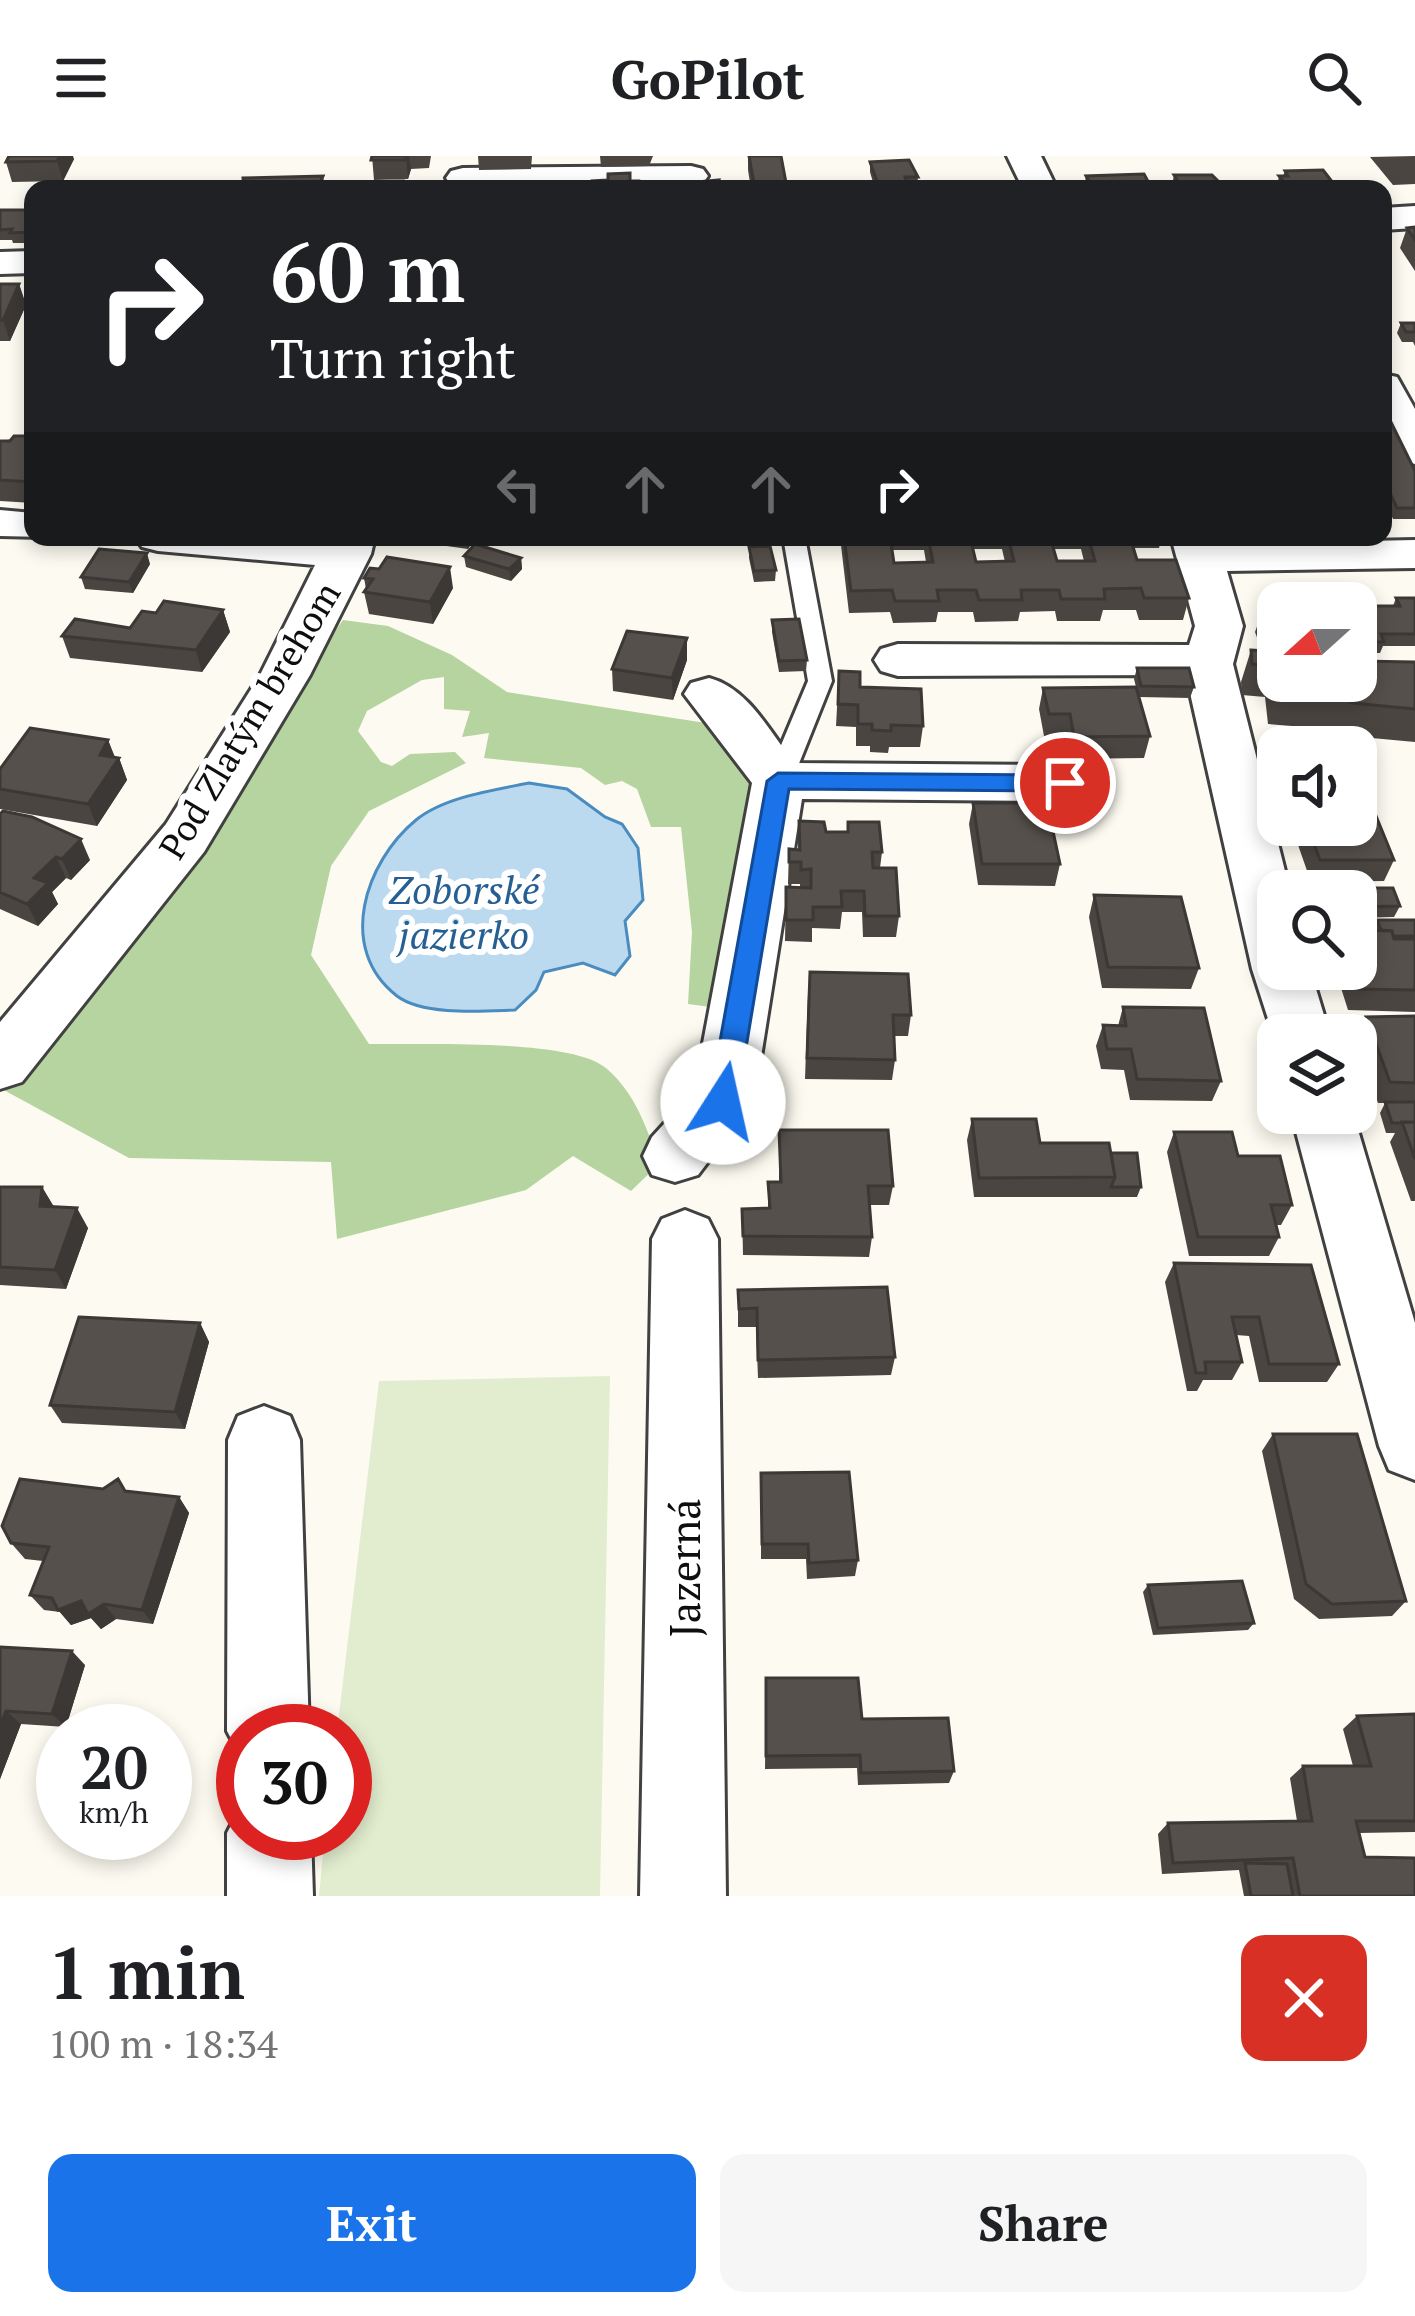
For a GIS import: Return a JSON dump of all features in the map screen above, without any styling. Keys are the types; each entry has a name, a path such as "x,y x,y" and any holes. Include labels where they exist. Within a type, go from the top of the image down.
{"street":[{"path":"463,178 690,174"},
{"path":"1392,404 1415,451"},
{"name":"Pod Zlatým brehom","path":"0,1065 185,838 285,675 350,546"},
{"path":"1257,870 1208,664 1219,626 1198,548 1415,554"},
{"path":"898,660 1181,658 1208,664"},
{"path":"675,1156 723,1102 778,781 728,712 709,694"},
{"path":"778,781 1065,783"},
{"path":"1328,1134 1415,1446"},
{"name":"Jazerná","path":"683,1896 685,1239"},
{"path":"264,1440 268,1704"},
{"path":"269,1860 270,1896"}],"lane":[{"path":"778,781 820,681 796,546"}],"green space":[{"path":"343,620 388,626 452,655 507,692 725,726 766,781 718,1008 688,1004 692,932 681,827 651,827 637,789 622,781 605,785 581,768 484,758 489,733 462,737 470,711 444,709 444,677 422,680 367,711 358,731 381,762 392,766 410,754 455,752 466,763 369,811 331,866 311,955 369,1044 529,1047 588,1058 606,1068 633,1100 659,1164 631,1191 573,1156 526,1190 337,1239 331,1162 129,1158 0,1088"},
{"path":"610,1376 600,1896 319,1896 322,1860 372,1860 372,1704 340,1704 379,1381"}],"water":[{"name":"Zoborské jazierko","path":"529,783 567,789 622,824 638,848 643,900 625,921 630,956 615,975 583,963 544,972 536,990 515,1010 438,1009 397,996 378,977 367,955 363,931 364,906 383,859 427,812 470,796"}],"building":[{"path":"9,156 60,156 57,161 6,162"},
{"path":"372,156 406,156 405,160 371,160"},
{"path":"749,156 781,156 786,180 753,180"},
{"path":"909,160 918,177 877,180 870,162"},
{"path":"1323,170 1331,180 1282,180 1279,176 1288,176 1285,171"},
{"path":"630,173 630,180 608,180 608,174"},
{"path":"1144,174 1147,180 1088,180 1086,176"},
{"path":"1174,175 1212,175 1217,180 1177,180"},
{"path":"323,176 321,180 243,178"},
{"path":"0,210 24,210 24,232 0,230"},
{"path":"0,284 19,284 3,320 0,320"},
{"path":"1401,323 1415,323 1415,332 1406,332"},
{"path":"1392,424 1415,471 1415,508 1397,508 1392,497"},
{"path":"24,436 24,481 0,480 0,441"},
{"path":"473,546 482,546 521,558 509,569 464,556"},
{"path":"770,546 776,570 754,571 749,547"},
{"path":"845,546 891,546 894,563 933,562 930,546 972,546 976,562 1014,561 1010,546 1053,546 1057,561 1095,561 1091,546 1133,546 1137,560 1176,560 1189,598 1144,598 1141,588 1104,589 1105,599 1061,599 1059,590 1021,590 1022,600 979,600 976,590 937,590 939,601 895,601 892,590 851,591"},
{"path":"99,549 147,553 129,582 81,577"},
{"path":"387,557 450,567 430,602 364,592 373,579 364,578 370,568 379,569"},
{"path":"1396,598 1415,598 1415,634 1381,634 1384,642 1377,642 1377,606 1400,606"},
{"path":"164,601 223,610 196,650 62,636 75,619 130,628 142,611 156,613"},
{"path":"799,619 807,660 779,661 772,620"},
{"path":"627,631 687,638 672,678 612,669"},
{"path":"1377,661 1415,662 1415,709 1352,703 1377,702"},
{"path":"1137,668 1189,668 1194,687 1141,686"},
{"path":"839,671 860,672 860,687 921,689 923,726 891,725 891,731 858,724 858,705 838,704"},
{"path":"1136,687 1150,736 1074,737 1070,714 1049,714 1043,688"},
{"path":"30,728 108,740 100,755 119,758 88,804 0,789 0,769"},
{"path":"973,803 1047,803 1060,864 982,864"},
{"path":"3,811 32,817 81,839 34,878 48,883 27,904 0,892"},
{"path":"1377,818 1394,860 1320,860 1315,846 1377,846"},
{"path":"799,821 824,822 826,832 848,832 848,822 879,822 882,852 872,852 873,868 896,868 899,916 865,916 864,891 841,891 842,907 813,907 813,920 786,920 786,887 811,888 811,869 801,870 801,862 789,862 789,849 800,850"},
{"path":"1377,888 1393,888 1400,906 1377,907"},
{"path":"1094,895 1181,897 1199,968 1108,967"},
{"path":"1377,920 1415,920 1415,936 1393,936 1392,931 1381,930"},
{"path":"1377,931 1392,931 1394,939 1415,939 1415,990 1377,989"},
{"path":"810,972 908,974 911,1015 893,1015 895,1060 807,1058"},
{"path":"1123,1007 1204,1008 1221,1081 1137,1079 1131,1049 1107,1049 1103,1025 1126,1026"},
{"path":"1415,1016 1415,1083 1390,1082 1377,1047 1377,1017"},
{"path":"1385,1102 1415,1102 1415,1122 1392,1123"},
{"path":"972,1119 1036,1119 1040,1143 1109,1143 1115,1177 979,1178"},
{"path":"1402,1122 1415,1122 1415,1159"},
{"path":"779,1130 888,1130 893,1186 868,1186 872,1237 743,1236 742,1209 770,1208 768,1182 781,1182"},
{"path":"1174,1132 1232,1132 1238,1156 1280,1156 1292,1205 1271,1205 1279,1237 1198,1237"},
{"path":"1111,1153 1137,1153 1141,1187 1111,1187 1115,1177"},
{"path":"0,1187 42,1187 40,1206 77,1208 55,1270 0,1267"},
{"path":"1174,1263 1311,1265 1339,1364 1269,1364 1259,1317 1232,1317 1242,1362 1205,1362 1206,1373 1196,1373"},
{"path":"887,1287 895,1357 758,1360 757,1308 739,1309 738,1290"},
{"path":"79,1317 200,1323 175,1412 50,1405"},
{"path":"1273,1434 1357,1434 1406,1601 1332,1604 1306,1584"},
{"path":"849,1472 858,1560 809,1563 808,1544 762,1544 761,1473"},
{"path":"20,1479 103,1489 118,1479 125,1491 179,1497 142,1610 104,1604 88,1614 81,1601 58,1610 52,1598 30,1595 49,1547 11,1543 2,1526"},
{"path":"1242,1581 1254,1623 1158,1628 1148,1585"},
{"path":"0,1647 72,1651 55,1704 36,1704 36,1713 6,1711 0,1726"},
{"path":"766,1678 858,1678 862,1719 948,1718 954,1771 861,1773 860,1755 766,1756"},
{"path":"1415,1714 1415,1821 1356,1821 1365,1857 1415,1858 1415,1896 1300,1896 1293,1858 1173,1863 1168,1823 1312,1821 1303,1766 1371,1766 1357,1716"},
{"path":"1245,1863 1287,1864 1293,1896 1251,1896"}],"route":[{"path":"723,1102 778,781 1065,783"}]}
